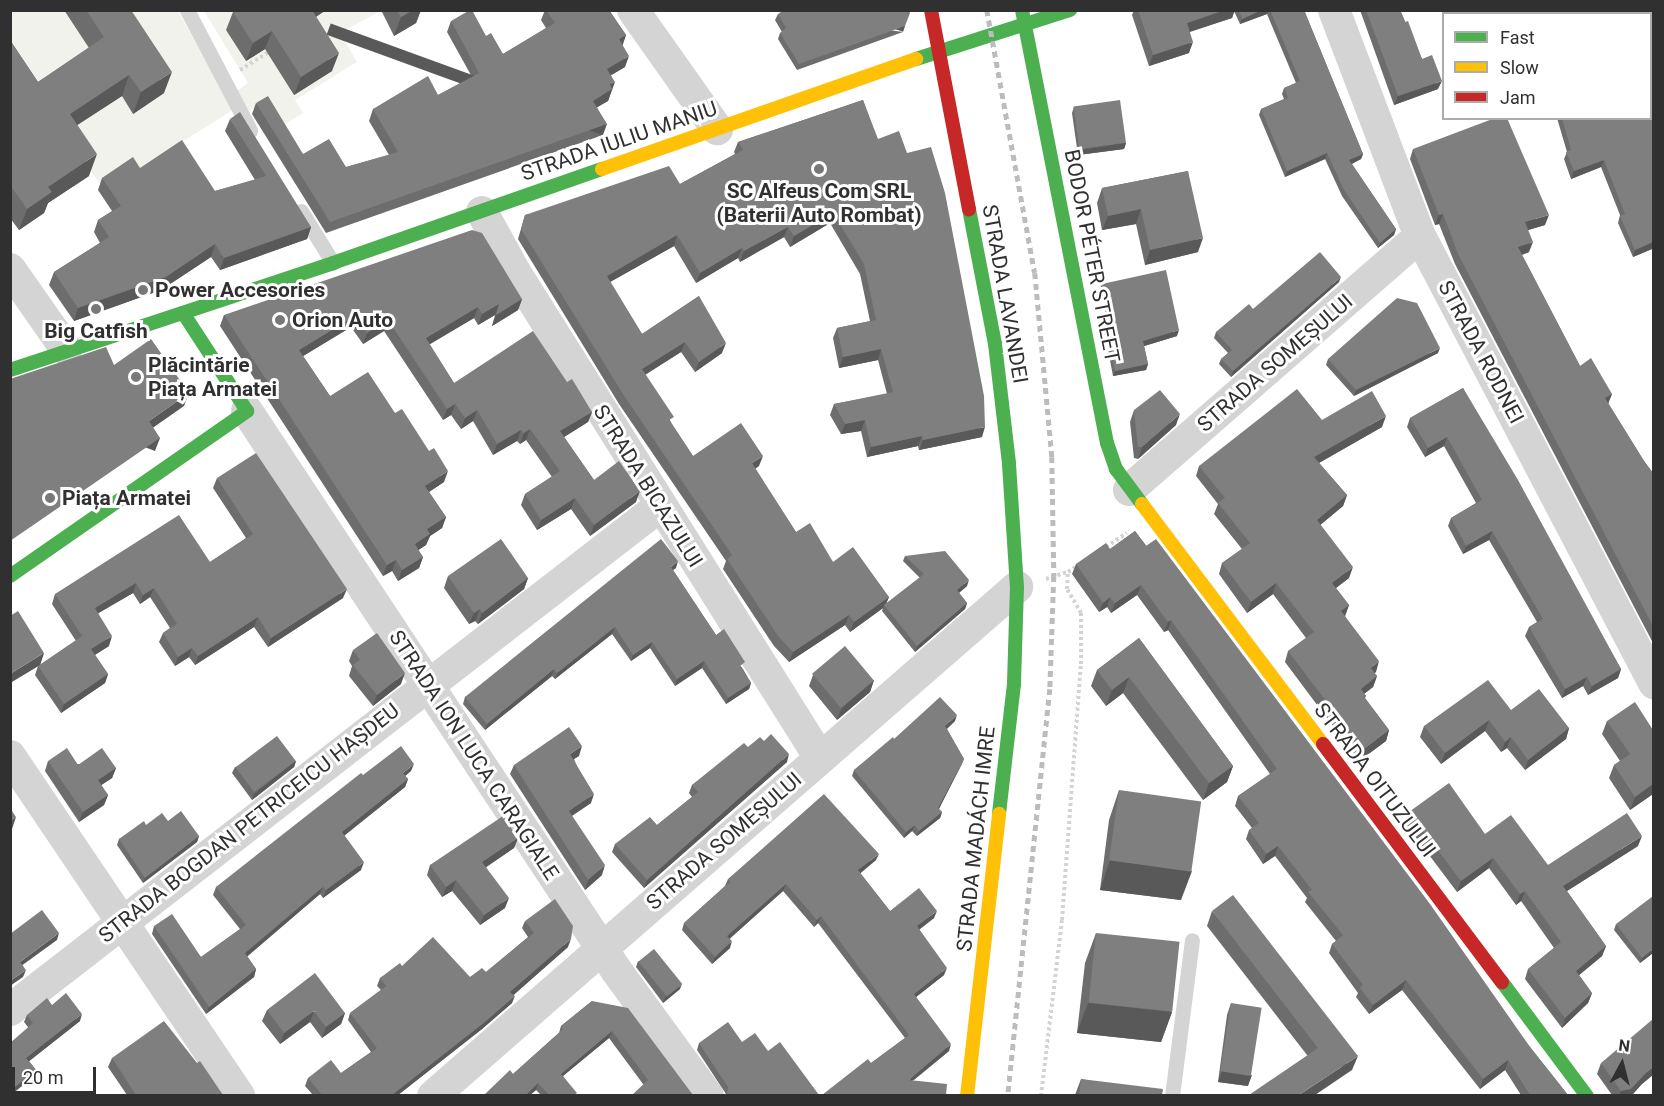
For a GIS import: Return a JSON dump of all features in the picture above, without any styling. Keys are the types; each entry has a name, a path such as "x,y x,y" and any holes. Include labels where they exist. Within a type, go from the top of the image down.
{"street":[{"path":"633,10 717,129"},
{"name":"STRADA LAVANDEI","path":"931,10 995,344 1009,464 1017,587"},
{"name":"BODOR PÉTER STREET","path":"1022,10 1107,442 1116,469 1130,490"},
{"name":"STRADA IULIU MANIU","path":"183,313 482,212 939,51 1026,26 1070,10"},
{"name":"STRADA RODNEI","path":"1334,10 1420,236 1653,683"},
{"path":"1653,10 1653,18"},
{"name":"STRADA BICAZULUI","path":"482,212 515,272 820,758"},
{"name":"STRADA SOMEȘULUI","path":"1130,490 1420,236"},
{"path":"10,268 66,349"},
{"path":"10,370 66,349 183,313 246,411 10,576"},
{"name":"STRADA ION LUCA CARAGIALE","path":"246,411 602,948 708,1095"},
{"name":"STRADA OITUZULUI","path":"1130,490 1587,1095"},
{"name":"STRADA BOGDAN PETRICEICU HAȘDEU","path":"10,1010 660,506"},
{"name":"STRADA SOMEȘULUI","path":"433,1095 1017,587"},
{"name":"STRADA MADÁCH IMRE","path":"967,1095 1014,684 1017,587"},
{"path":"10,756 239,1095"}],"lane":[{"path":"187,10 223,81 257,140"},
{"path":"295,201 333,263"},
{"path":"1172,1095 1192,940"}],"path":[{"path":"223,81 280,45"},
{"path":"1096,553 1133,529"},
{"path":"1041,1095 1062,920 1081,664 1081,613 1067,589 1068,572 1087,560"}],"shaded area":[{"path":"10,11 178,11 233,110 131,174 102,187 11,54"},
{"path":"204,11 380,11 340,33 357,62 295,100 303,113 277,129 262,103 249,111 237,91 248,83"}],"building":[{"path":"86,10 131,10 172,72 141,92 129,75 70,114 97,154 48,187 52,192 27,209 10,185 10,92 12,92 10,90 10,40 38,82 104,37"},
{"path":"234,10 312,10 339,53 301,77 272,31 253,43 233,12"},
{"path":"397,10 413,10 401,17"},
{"path":"470,10 486,36 491,33 503,54 555,23 546,10 609,10 626,35 619,39 629,56 607,69 615,82 610,84 612,89 593,101 607,124 330,222 256,103 268,96 303,154 329,139 346,167 398,152 373,109 428,76 438,95 479,73 451,21"},
{"path":"784,10 909,10 910,13 905,26 799,64 780,33 786,28 778,14"},
{"path":"1138,10 1225,10 1187,23 1193,42 1153,55"},
{"path":"1239,10 1262,10 1242,19"},
{"path":"1270,10 1304,10 1363,154 1349,160 1396,229 1380,243 1344,190 1327,153 1287,171 1261,109 1288,98 1284,88 1300,81"},
{"path":"1366,10 1400,10 1405,22 1408,21 1422,59 1432,55 1442,81 1398,96"},
{"path":"1615,10 1638,10 1630,12 1616,12"},
{"path":"863,100 878,139 899,131 907,153 931,147 945,193 984,396 985,427 923,440 922,436 871,447 865,420 845,424 834,404 893,392 881,349 843,357 837,328 876,320 864,264 833,213 794,236 788,227 744,251 742,248 700,273 677,235 607,276 642,334 699,296 726,343 699,362 685,342 642,369 674,417 669,420 693,456 741,423 763,456 752,463 796,532 810,523 833,562 853,547 889,597 854,622 849,615 793,652 778,636 727,559 732,555 623,394 521,229 525,215 669,166 680,184 743,150 738,142"},
{"path":"1120,100 1126,143 1079,149 1073,107"},
{"path":"240,112 311,227 224,258 215,244 166,277 78,308 54,272 109,237 98,220 121,206 102,178 133,157 140,168 182,140 215,191 266,176 230,119"},
{"path":"1652,115 1653,242 1635,250 1620,216 1625,214 1604,160 1574,171 1566,152 1571,150 1563,120 1652,120"},
{"path":"1490,120 1508,120 1549,215 1525,222 1533,242 1518,247 1580,366 1591,358 1612,394 1605,398 1653,473 1653,626 1458,254 1443,214 1439,215 1413,149"},
{"path":"1188,171 1203,238 1150,250 1141,209 1108,216 1102,188"},
{"path":"472,230 482,233 522,299 496,315 499,304 482,314 478,307 426,338 454,383 533,331 567,382 572,379 592,412 560,431 594,480 619,461 640,491 594,525 575,498 541,520 525,494 560,471 530,429 524,433 521,430 497,444 477,410 465,418 455,404 447,409 388,320 367,333 355,316 299,350 330,396 368,372 395,413 402,409 429,451 434,448 448,471 425,486 446,517 427,529 430,534 415,544 423,557 402,570 396,560 387,565 224,315"},
{"path":"1320,252 1341,277 1233,371 1221,359 1232,350 1216,332 1249,304 1253,309"},
{"path":"1166,270 1179,330 1143,341 1148,364 1115,371 1107,328 1112,327 1102,284"},
{"path":"1397,298 1417,303 1440,348 1356,390 1328,359"},
{"name":"Piața Armatei","path":"151,339 189,393 149,421 160,438 10,541 10,379 106,347 114,365"},
{"path":"1463,388 1518,480 1621,669 1592,686 1587,677 1565,689 1529,627 1543,619 1492,531 1466,546 1451,518 1482,500 1447,437 1428,448 1410,418"},
{"path":"1297,389 1322,420 1372,391 1386,416 1314,457 1347,495 1317,520 1353,567 1332,583 1349,605 1341,611 1379,661 1371,668 1377,676 1361,689 1366,696 1364,697 1389,730 1363,750 1288,651 1314,632 1276,583 1251,602 1222,563 1250,543 1218,503 1225,498 1199,466"},
{"path":"1160,390 1180,414 1142,447 1138,447 1134,410"},
{"path":"256,453 347,589 271,638 258,617 198,656 192,648 178,657 163,633 177,624 154,588 143,595 136,583 95,608 112,636 91,649 108,674 64,704 38,666 82,636 55,594 179,515 210,562 253,534 217,478"},
{"path":"1135,531 1146,546 1156,539 1430,904 1530,1047 1568,1095 1530,1095 1508,1060 1483,1079 1406,980 1373,1005 1360,988 1363,985 1332,944 1343,935 1308,892 1312,890 1278,846 1266,854 1249,830 1259,823 1238,796 1277,769 1171,620 1168,622 1141,585 1115,603 1110,597 1103,603 1076,564 1106,543 1110,549"},
{"path":"501,539 528,578 482,613 480,609 474,613 448,576"},
{"path":"661,539 678,561 671,567 716,635 724,629 745,662 740,666 751,683 728,698 704,661 677,679 652,642 633,655 615,627 557,673 554,669 487,724 465,697"},
{"path":"945,551 969,580 957,590 967,603 917,646 884,605 924,574 905,556"},
{"path":"18,611 44,653 10,674 10,616"},
{"path":"377,633 405,673 377,695 353,665 360,660 353,650"},
{"path":"1139,638 1233,766 1209,783 1129,677 1112,690 1097,670"},
{"path":"845,646 874,680 841,708 812,674"},
{"path":"1488,680 1511,710 1539,689 1569,728 1528,760 1511,737 1505,742 1489,720 1445,753 1424,726"},
{"path":"940,697 957,715 945,726 964,759 938,808 942,812 919,831 915,825 906,832 854,770 893,737 894,739"},
{"path":"1635,702 1653,730 1653,784 1635,797 1614,765 1630,754 1607,721"},
{"path":"569,727 582,746 570,754 594,794 569,811 605,865 588,880 514,765"},
{"path":"771,734 789,754 647,880 615,844 650,817 657,825 698,792 692,785 744,743 748,747 760,737 764,741"},
{"path":"277,736 296,761 254,792 235,767"},
{"path":"401,746 414,764 403,773 408,779 342,832 364,862 326,890 323,887 245,953 256,969 209,1007 154,926 172,914 201,957 246,925 216,887 361,773 363,775"},
{"path":"67,748 78,765 102,748 116,768 98,780 108,795 83,812 48,761"},
{"path":"1449,783 1485,834 1511,815 1548,865 1627,813 1642,836 1563,886 1606,946 1576,971 1592,993 1565,1018 1528,969 1561,942 1525,891 1520,894 1493,858 1461,881 1409,812"},
{"path":"1119,790 1201,802 1191,872 1109,860"},
{"path":"824,794 879,854 858,870 890,911 919,888 937,911 917,926 947,968 914,994 951,1044 909,1080 947,1084 946,1095 822,1095 868,1059 871,1063 909,1035 821,916 817,920 786,884 727,936 732,941 715,957 684,923 730,882 728,879"},
{"path":"10,808 16,817 10,821"},
{"path":"181,811 199,836 145,878 119,839 144,821 146,825 162,813 168,821"},
{"path":"503,816 518,838 482,862 509,898 484,915 456,880 446,887 430,865"},
{"path":"1233,895 1358,1056 1299,1095 1249,1095 1318,1048 1212,911"},
{"path":"1653,896 1653,949 1642,958 1616,924"},
{"path":"555,899 573,926 571,939 510,992 515,996 392,1095 322,1095 308,1078 331,1060 341,1073 377,1048 350,1013 386,986 380,978 400,963 402,966 433,937 470,977 482,968 486,972 534,933 525,921"},
{"path":"42,910 59,933 20,962 26,970 10,981 10,934"},
{"path":"1096,933 1180,942 1172,1011 1089,1003"},
{"path":"654,949 682,984 667,997 638,962"},
{"path":"315,973 345,1013 326,1027 314,1011 284,1033 267,1010"},
{"path":"66,993 82,1014 26,1058 36,1070 10,1091 10,1043 33,1023 27,1015 47,998 52,1005"},
{"path":"592,1001 628,1008 693,1095 632,1095 648,1080 612,1031 561,1074 577,1093 574,1095 549,1095 538,1083 526,1095 484,1095 510,1070 513,1074 563,1029 561,1026"},
{"path":"1231,1003 1262,1008 1251,1076 1220,1071"},
{"path":"1653,1019 1653,1067 1631,1089 1621,1091 1601,1063"},
{"path":"164,1021 197,1063 200,1061 223,1095 136,1095 112,1058"},
{"path":"728,1022 742,1042 755,1033 768,1051 780,1042 819,1095 727,1095 728,1087 699,1043"},
{"path":"1081,1079 1163,1089 1162,1095 1079,1095"}],"railway":[{"path":"987,10 1035,273 1052,457 1054,576 1050,689 1008,1096"}],"traffic: fast":[{"path":"1022,10 1107,443 1116,469 1142,504"},
{"path":"916,59 1070,10"},
{"path":"10,370 333,263 602,169"},
{"path":"969,209 995,344 1009,464 1017,587 1014,684 999,814"},
{"path":"10,576 247,411 183,313"},
{"path":"1502,982 1587,1096"}],"traffic: slow":[{"path":"602,169 916,59"},
{"path":"1142,504 1323,744"},
{"path":"967,1096 999,814"}],"traffic: jam":[{"path":"931,10 969,209"},
{"path":"1323,744 1502,982"}],"place":[{"name":"SC Alfeus Com SRL (Baterii Auto Rombat)","path":"819,169"},
{"name":"Power Accesories","path":"143,290"},
{"name":"Big Catfish","path":"96,309"},
{"name":"Orion Auto","path":"280,320"},
{"name":"Plăcintărie Piața Armatei","path":"136,377"},
{"name":"Piața Armatei","path":"50,498"}]}
